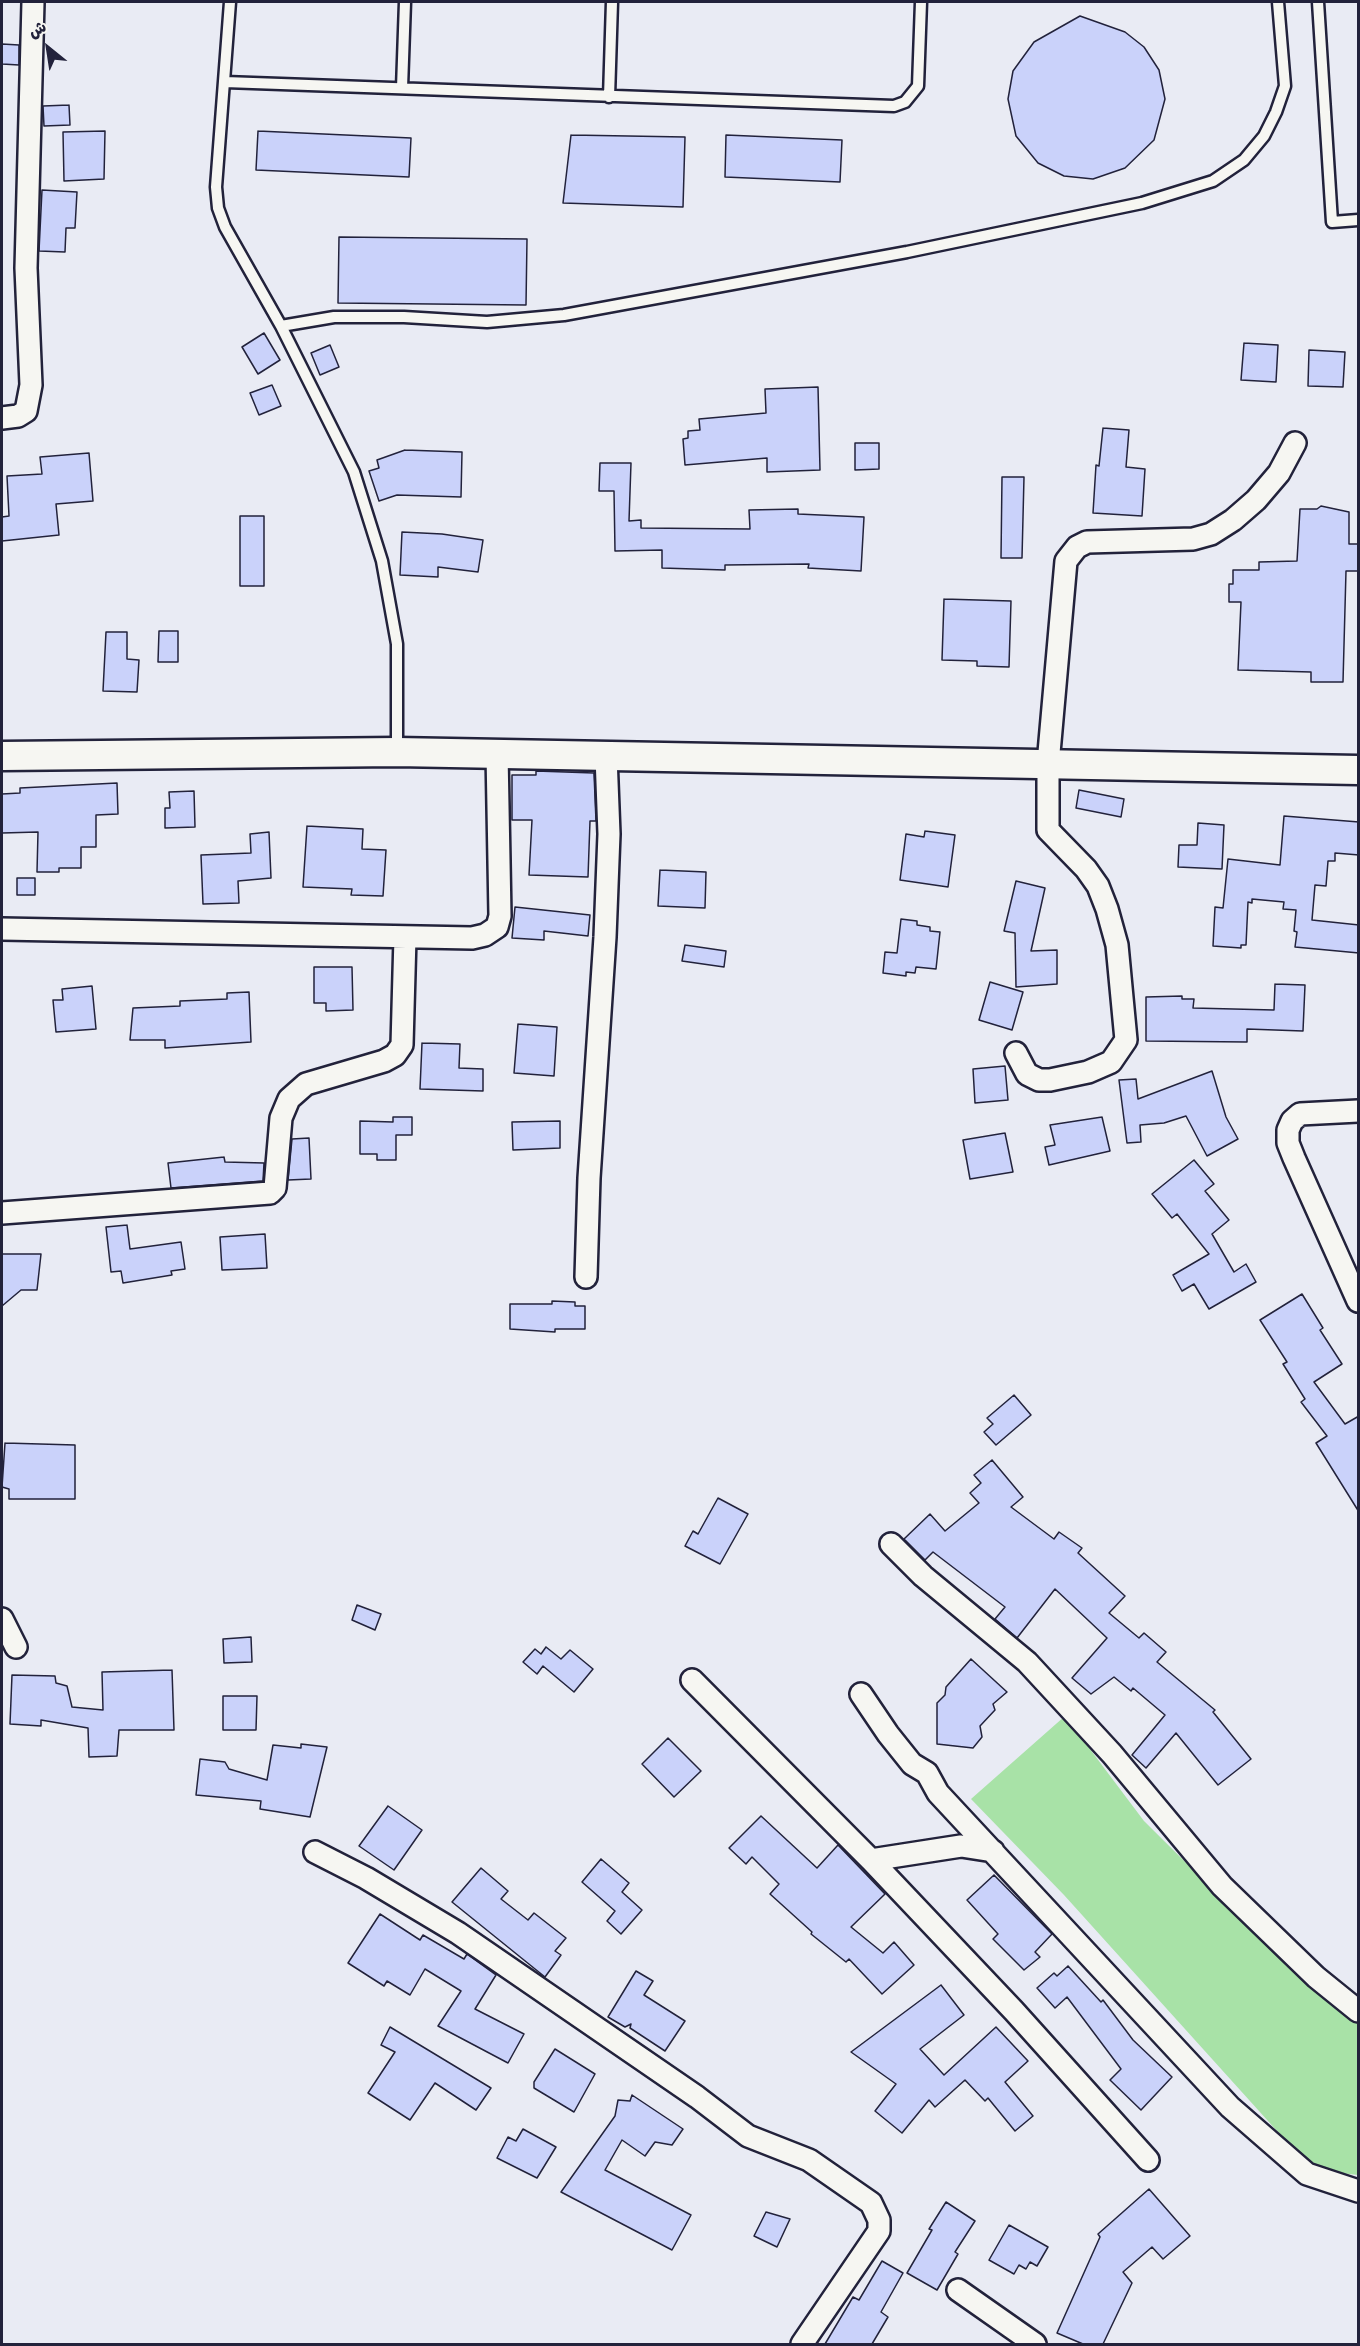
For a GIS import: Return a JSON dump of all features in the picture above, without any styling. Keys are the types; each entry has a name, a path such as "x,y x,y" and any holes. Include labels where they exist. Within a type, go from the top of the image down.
{"street":[{"path":"2,418 18,416 26,411 32,385 26,268 33,2"},
{"path":"1016,1053 1027,1074 1039,1080 1050,1080 1088,1072 1111,1062 1126,1040 1117,945 1110,918 1098,886 1086,869 1048,830 1047,764 1066,561 1070,553 1087,542 1193,539 1211,534 1233,520 1256,500 1279,473 1295,443"},
{"path":"2,929 472,938 485,935 497,927 500,916 497,753"},
{"path":"2,756 497,753 1359,770"},
{"path":"585,1277 606,926 609,834 606,756"},
{"path":"2,1213 270,1193 275,1188 281,1118 289,1099 306,1084 384,1061 395,1055 402,1045 405,936"},
{"path":"1359,1111 1310,1111 1292,1120 1288,1130 1288,1143 1294,1158 1359,1301"},
{"path":"891,1544 923,1576 1027,1662 1112,1754 1222,1886 1316,1977 1359,2011"},
{"path":"2,1619 16,1647"},
{"path":"692,1680 871,1860 1014,2011 1148,2160"},
{"path":"861,1694 912,1764 927,1773 938,1793 1230,2107 1306,2174 1359,2191"},
{"path":"871,1860 961,1846 993,1851"},
{"path":"315,1852 366,1878 458,1933 697,2097 748,2136 808,2160 871,2203 879,2220 879,2231 802,2344"},
{"path":"958,2290 1035,2344"}],"lane":[{"path":"230,2 216,187 218,208 225,227 281,326 354,472 382,561 398,644 397,752"},
{"path":"402,88 405,2"},
{"path":"609,97 612,2"},
{"path":"225,82 894,106 905,102 918,87 921,2"},
{"path":"281,326 334,317 404,317 487,322 575,314 907,252 1142,203 1213,181 1244,160 1264,136 1276,112 1285,86 1278,2"},
{"path":"1318,2 1332,222 1359,220"}],"green space":[{"path":"1065,1716 1144,1821 1308,1984 1358,2018 1358,2175 1322,2171 1296,2152 1064,1895 971,1799"}],"building":[{"path":"1080,16 1125,32 1144,47 1159,70 1165,99 1154,140 1125,168 1093,179 1064,176 1038,163 1016,136 1008,99 1013,71 1034,42"},
{"path":"2,44 19,45 19,65 2,64"},
{"path":"69,105 70,125 44,126 43,106"},
{"path":"105,131 104,179 64,181 63,132"},
{"path":"258,131 411,138 409,177 256,170"},
{"path":"571,135 685,137 683,207 563,203"},
{"path":"726,135 842,140 840,182 725,177"},
{"path":"42,190 77,192 75,228 66,228 65,252 39,251"},
{"path":"339,237 527,239 526,305 338,303"},
{"path":"264,333 280,360 258,374 242,347"},
{"path":"1244,343 1278,345 1276,382 1241,380"},
{"path":"330,345 339,367 320,375 311,353"},
{"path":"1309,350 1345,352 1343,387 1308,386"},
{"path":"272,385 281,406 259,415 250,393"},
{"path":"818,387 820,470 767,472 767,458 685,465 683,439 688,438 688,431 700,430 699,419 766,413 765,389"},
{"path":"1103,428 1129,430 1126,467 1145,469 1142,516 1093,513 1096,465 1099,466"},
{"path":"855,443 879,443 879,469 855,470"},
{"path":"405,450 462,452 461,497 397,495 379,501 369,471 379,468 377,460"},
{"path":"89,453 93,501 56,504 59,535 2,541 2,517 9,516 7,476 42,474 40,457"},
{"path":"600,463 631,463 629,521 641,520 641,528 750,529 749,510 798,509 798,514 864,517 861,571 808,568 809,564 725,565 725,570 662,568 662,550 615,551 614,491 599,491"},
{"path":"1002,477 1024,477 1022,558 1001,558"},
{"path":"1321,506 1349,512 1349,544 1359,544 1359,571 1346,571 1343,682 1311,682 1311,672 1238,670 1241,602 1229,602 1229,584 1233,584 1233,570 1259,570 1259,562 1297,561 1300,509 1317,509"},
{"path":"240,516 264,516 264,586 240,586"},
{"path":"402,532 442,534 483,540 478,572 438,567 438,577 400,575"},
{"path":"944,599 1011,601 1009,667 977,666 977,661 942,660"},
{"path":"159,631 178,631 178,662 158,662"},
{"path":"106,632 127,632 127,659 139,660 137,692 103,691"},
{"path":"536,771 594,773 596,821 590,821 588,877 529,875 532,820 512,820 512,775 536,775"},
{"path":"117,783 118,814 96,815 96,847 81,847 81,868 59,868 59,872 37,872 38,832 2,833 2,794 20,793 20,788"},
{"path":"1079,790 1124,799 1121,817 1076,808"},
{"path":"194,791 195,827 165,828 165,808 170,808 169,792"},
{"path":"1284,816 1359,822 1359,855 1335,853 1335,861 1328,861 1326,886 1315,885 1312,920 1359,925 1359,953 1295,947 1296,910 1283,909 1284,902 1252,899 1252,903 1248,902 1246,945 1241,945 1241,948 1213,946 1215,907 1223,908 1228,859 1280,865"},
{"path":"1198,823 1224,825 1222,869 1178,867 1179,845 1197,845"},
{"path":"307,826 363,829 362,849 386,850 383,896 351,895 352,889 303,887"},
{"path":"925,831 955,835 948,887 900,880 906,834 924,837"},
{"path":"269,832 271,878 238,881 239,903 203,904 201,855 251,853 250,834"},
{"path":"660,870 706,872 705,908 658,906"},
{"path":"17,878 35,878 35,895 17,895"},
{"path":"1016,881 1045,888 1031,951 1057,950 1057,984 1016,987 1015,933 1004,931"},
{"path":"515,907 590,915 588,936 544,931 544,940 512,938"},
{"path":"901,919 917,921 917,925 930,927 930,931 940,932 936,969 916,967 915,973 906,972 906,976 883,973 885,952 897,953"},
{"path":"685,945 726,951 724,967 682,961"},
{"path":"314,967 352,967 353,1010 326,1011 326,1003 314,1003"},
{"path":"990,982 1023,992 1012,1030 979,1020"},
{"path":"1275,984 1305,985 1303,1031 1247,1029 1247,1042 1146,1041 1146,997 1182,996 1182,999 1194,999 1193,1008 1274,1010"},
{"path":"92,986 96,1029 56,1032 53,1000 63,1000 62,989"},
{"path":"249,992 251,1042 165,1048 165,1040 130,1040 133,1008 180,1006 180,1001 227,999 227,993"},
{"path":"518,1024 557,1027 554,1076 514,1073"},
{"path":"422,1043 460,1044 459,1068 483,1069 483,1091 420,1089"},
{"path":"1005,1066 1008,1100 975,1103 973,1069"},
{"path":"1212,1071 1226,1117 1238,1139 1207,1156 1186,1116 1164,1123 1140,1125 1141,1142 1127,1143 1119,1080 1136,1079 1138,1099"},
{"path":"393,1117 412,1117 412,1135 396,1135 396,1160 377,1160 377,1154 360,1154 360,1121 393,1122"},
{"path":"1102,1117 1110,1151 1049,1165 1045,1147 1055,1145 1050,1125"},
{"path":"560,1121 560,1148 513,1150 512,1122"},
{"path":"1005,1133 1013,1172 970,1179 963,1140"},
{"path":"309,1138 311,1179 288,1180 292,1139"},
{"path":"224,1157 225,1162 264,1163 263,1181 171,1188 168,1163"},
{"path":"1194,1160 1214,1184 1205,1191 1229,1220 1212,1234 1234,1272 1246,1264 1256,1282 1209,1309 1194,1284 1182,1291 1173,1275 1209,1254 1177,1214 1172,1218 1152,1194"},
{"path":"127,1225 130,1249 181,1242 185,1269 171,1271 172,1275 123,1283 121,1271 111,1272 106,1227"},
{"path":"265,1234 267,1268 222,1270 220,1237"},
{"path":"2,1254 41,1254 37,1290 21,1290 2,1306"},
{"path":"1302,1294 1323,1328 1320,1330 1342,1364 1314,1382 1345,1424 1359,1416 1359,1512 1316,1443 1327,1436 1301,1402 1305,1399 1283,1364 1287,1362 1260,1320"},
{"path":"552,1301 575,1302 575,1306 585,1306 585,1329 555,1329 555,1332 510,1329 510,1304 552,1304"},
{"path":"1014,1395 1031,1415 996,1445 984,1432 993,1424 987,1418"},
{"path":"5,1443 75,1445 75,1499 9,1499 9,1489 2,1487"},
{"path":"992,1460 1023,1497 1011,1507 1054,1539 1059,1532 1082,1548 1078,1553 1125,1596 1109,1613 1139,1638 1144,1633 1166,1652 1157,1662 1215,1710 1213,1712 1251,1759 1218,1785 1176,1733 1146,1768 1132,1755 1165,1715 1133,1688 1131,1691 1114,1677 1091,1694 1072,1678 1107,1638 1055,1589 1017,1638 995,1619 1005,1607 933,1552 925,1560 904,1539 930,1514 945,1531 979,1503 970,1493 981,1483 974,1475"},
{"path":"718,1498 748,1514 720,1564 685,1546 693,1531 698,1534"},
{"path":"357,1605 381,1614 375,1630 352,1620"},
{"path":"251,1637 252,1662 224,1663 223,1639"},
{"path":"546,1647 561,1659 570,1650 593,1669 574,1692 543,1666 537,1674 523,1662 535,1649 541,1654"},
{"path":"971,1659 1007,1692 993,1704 995,1710 980,1726 982,1737 973,1748 937,1744 937,1703 945,1695 946,1687"},
{"path":"172,1670 174,1730 119,1730 117,1756 89,1757 88,1728 41,1720 41,1726 10,1724 12,1675 55,1676 56,1683 67,1686 72,1707 103,1710 102,1672"},
{"path":"223,1696 257,1696 256,1730 223,1730"},
{"path":"668,1738 701,1771 674,1797 642,1764"},
{"path":"301,1744 327,1747 310,1817 260,1809 261,1801 196,1795 200,1759 225,1762 229,1769 267,1780 273,1745 301,1748"},
{"path":"388,1806 422,1830 394,1870 359,1846"},
{"path":"761,1816 817,1868 838,1845 885,1894 851,1927 883,1953 894,1942 914,1965 882,1994 849,1959 846,1962 811,1934 812,1932 770,1894 779,1884 752,1857 746,1864 729,1848"},
{"path":"601,1859 629,1883 622,1892 642,1910 621,1934 607,1921 615,1911 582,1882"},
{"path":"481,1868 508,1891 501,1899 528,1920 534,1913 566,1938 555,1951 561,1955 545,1977 452,1902"},
{"path":"994,1875 1052,1934 1035,1952 1040,1957 1024,1970 993,1939 998,1934 967,1900"},
{"path":"380,1914 420,1940 423,1935 464,1959 467,1954 496,1975 475,2009 524,2034 508,2063 438,2026 461,1991 425,1969 410,1995 387,1981 384,1986 348,1963"},
{"path":"1068,1966 1101,2002 1103,2000 1133,2040 1172,2077 1141,2110 1110,2080 1121,2069 1067,1997 1055,2008 1037,1988 1054,1973 1057,1976"},
{"path":"636,1971 653,1981 644,1995 685,2021 665,2051 630,2028 631,2024 625,2027 608,2017"},
{"path":"941,1985 964,2015 920,2049 944,2075 996,2027 1028,2061 1005,2082 1033,2116 1015,2131 988,2098 985,2101 965,2080 935,2107 929,2100 902,2133 875,2111 896,2084 851,2052"},
{"path":"390,2027 491,2088 476,2110 435,2083 410,2120 368,2093 395,2052 381,2045"},
{"path":"555,2049 595,2074 574,2112 534,2088 534,2082"},
{"path":"632,2095 683,2129 672,2145 655,2142 645,2156 622,2140 605,2170 691,2215 672,2250 561,2192 615,2116 618,2100 630,2101"},
{"path":"523,2129 556,2147 537,2178 497,2158 508,2137 516,2141"},
{"path":"1149,2189 1190,2236 1163,2259 1152,2247 1123,2272 1132,2283 1103,2344 1083,2344 1057,2333 1100,2237 1098,2234"},
{"path":"946,2202 975,2221 955,2252 958,2254 937,2290 907,2273 932,2230 929,2229"},
{"path":"766,2212 790,2219 777,2247 754,2236"},
{"path":"1009,2225 1048,2247 1037,2266 1030,2262 1026,2269 1019,2265 1014,2274 989,2260"},
{"path":"882,2261 903,2273 881,2312 888,2317 872,2344 825,2344 853,2297 859,2300"}]}
